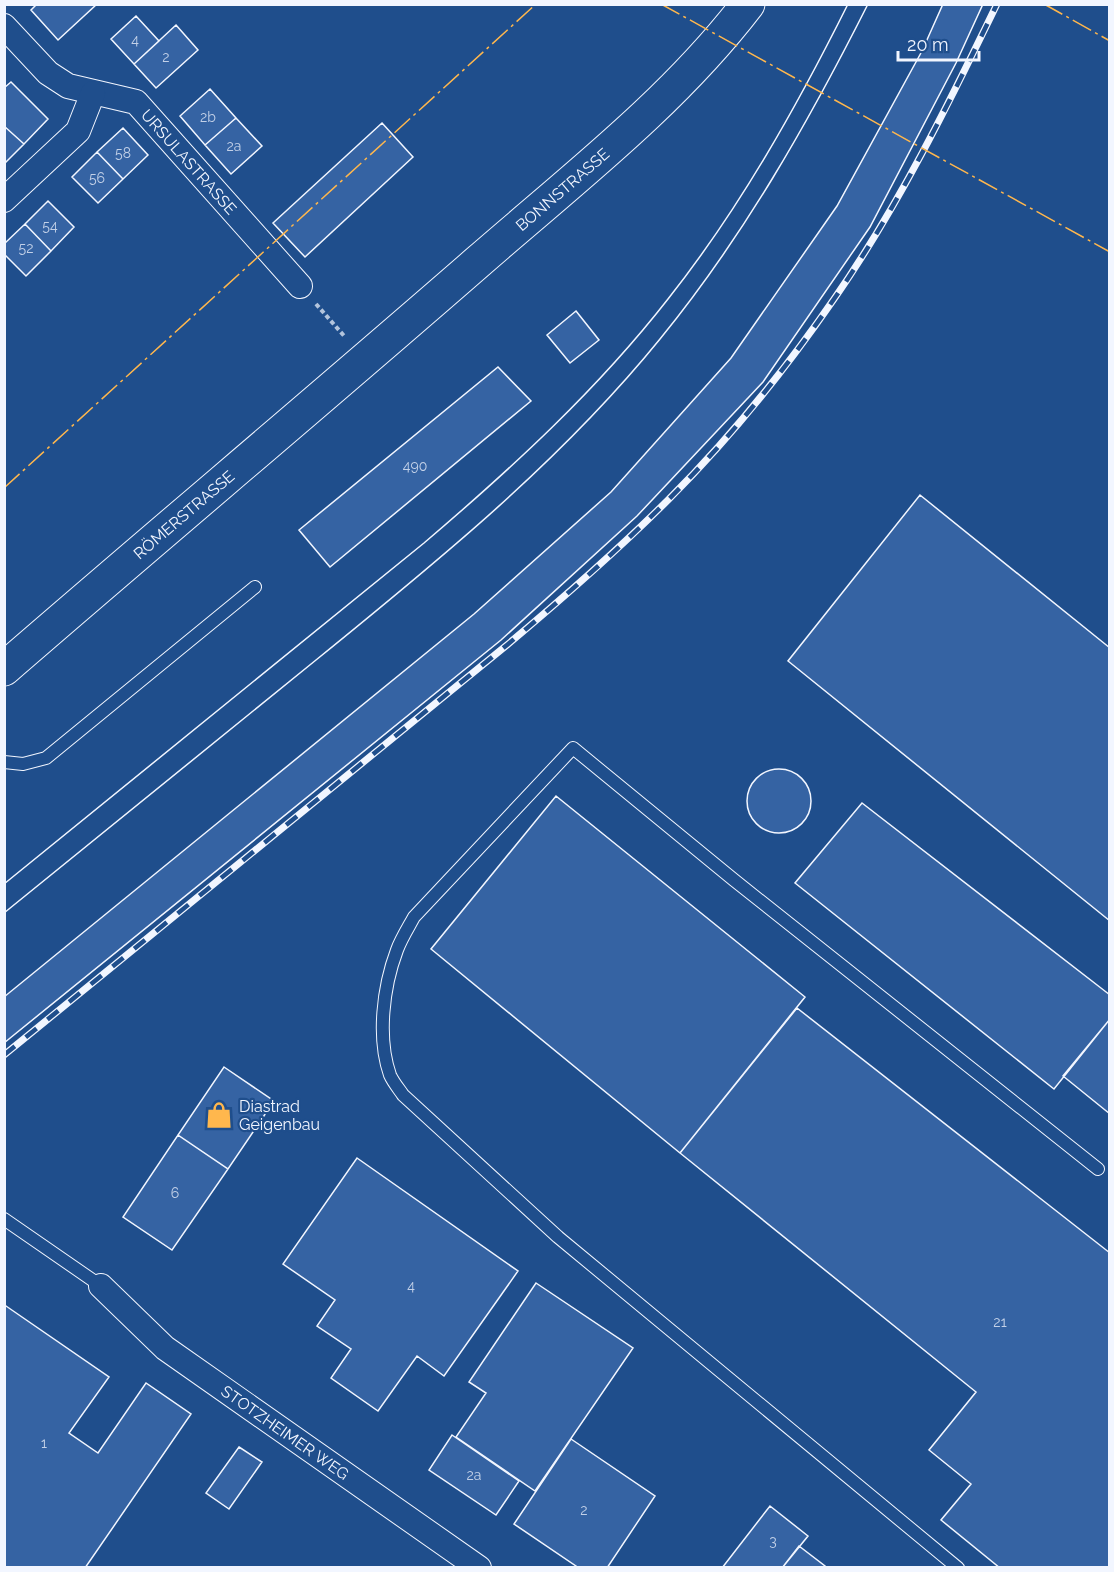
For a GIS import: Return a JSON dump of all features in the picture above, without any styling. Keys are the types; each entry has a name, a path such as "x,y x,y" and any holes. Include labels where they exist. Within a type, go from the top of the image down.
{"main road":[{"name":"BONNSTRASSE","path":"357,351 652,110 731,27 748,4"},
{"name":"RÖMERSTRASSE","path":"4,669 357,351"}],"street":[{"name":"URSULASTRASSE","path":"4,26 48,73 68,86 136,102 300,286"},
{"path":"4,200 78,131 93,93"},
{"name":"STOTZHEIMER WEG","path":"100,1286 165,1348 479,1568"}],"lane":[{"path":"4,762 23,764 46,758 255,587"},
{"path":"958,1568 558,1237 403,1095 391,1077 385,1055 383,1034 389,977 397,950 414,917 573,748 734,880 1098,1168"},
{"path":"4,1220 100,1286"}],"path":[{"path":"300,286 357,351"}],"building":[{"path":"37,4 97,4 58,40 31,10"},
{"path":"943,4 983,4 956,63 870,227 763,382 637,516 501,640 4,1043 4,997 474,614 611,492 731,358 837,206 922,51"},
{"path":"136,16 159,41 134,64 111,39"},
{"path":"176,25 198,50 156,88 134,64"},
{"path":"11,82 48,119 24,144 4,126 4,88"},
{"path":"210,89 236,118 205,145 180,116"},
{"path":"236,118 262,146 231,174 205,145"},
{"path":"382,123 413,157 305,257 273,223"},
{"path":"4,126 24,144 4,164"},
{"path":"123,128 148,155 123,179 97,152"},
{"path":"97,152 123,179 98,203 72,177"},
{"path":"48,201 74,227 51,251 25,224"},
{"path":"25,224 51,251 26,276 4,254 4,244"},
{"path":"576,311 599,340 570,363 547,335"},
{"path":"498,367 531,401 330,567 299,530"},
{"path":"920,495 1110,648 1110,921 788,661"},
{"path":"779,769 797,775 805,783 811,801 805,819 797,827 779,833 761,827 753,819 747,801 753,783 761,775"},
{"path":"556,796 805,997 680,1153 431,949"},
{"path":"862,803 1110,995 1110,1019 1054,1089 795,883"},
{"path":"797,1008 1110,1253 1110,1568 1000,1568 941,1520 971,1484 929,1450 976,1392 680,1153"},
{"path":"1110,1019 1110,1114 1063,1076"},
{"path":"224,1067 274,1101 228,1169 178,1135"},
{"path":"178,1135 228,1169 172,1250 123,1217"},
{"path":"357,1158 518,1271 444,1376 417,1356 378,1411 331,1378 351,1349 317,1326 335,1300 283,1264"},
{"path":"536,1283 633,1348 535,1491 456,1437 486,1393 469,1382"},
{"path":"6,1306 109,1377 69,1433 98,1453 146,1383 191,1414 85,1568 4,1568 4,1308"},
{"path":"452,1435 519,1481 496,1515 429,1470"},
{"path":"571,1439 655,1496 607,1568 579,1568 514,1524"},
{"path":"239,1447 262,1462 229,1509 206,1493"},
{"path":"770,1506 808,1536 782,1568 722,1568"},
{"path":"799,1546 825,1566 824,1568 782,1568"}],"tram line":[{"path":"4,884 424,543 521,457 583,396 641,333 719,229 766,156 848,4"},
{"path":"4,913 407,585 497,508 582,427 660,339 720,260 798,135 868,4"}],"railway":[{"path":"4,1055 507,645 610,555 692,476 776,377 857,264 921,155 997,4"}],"power":[{"path":"4,488 536,4"},
{"path":"661,4 1110,252"},
{"path":"1044,4 1110,41"}],"place":[{"name":"Diastrad Geigenbau","path":"219,1115"}]}
